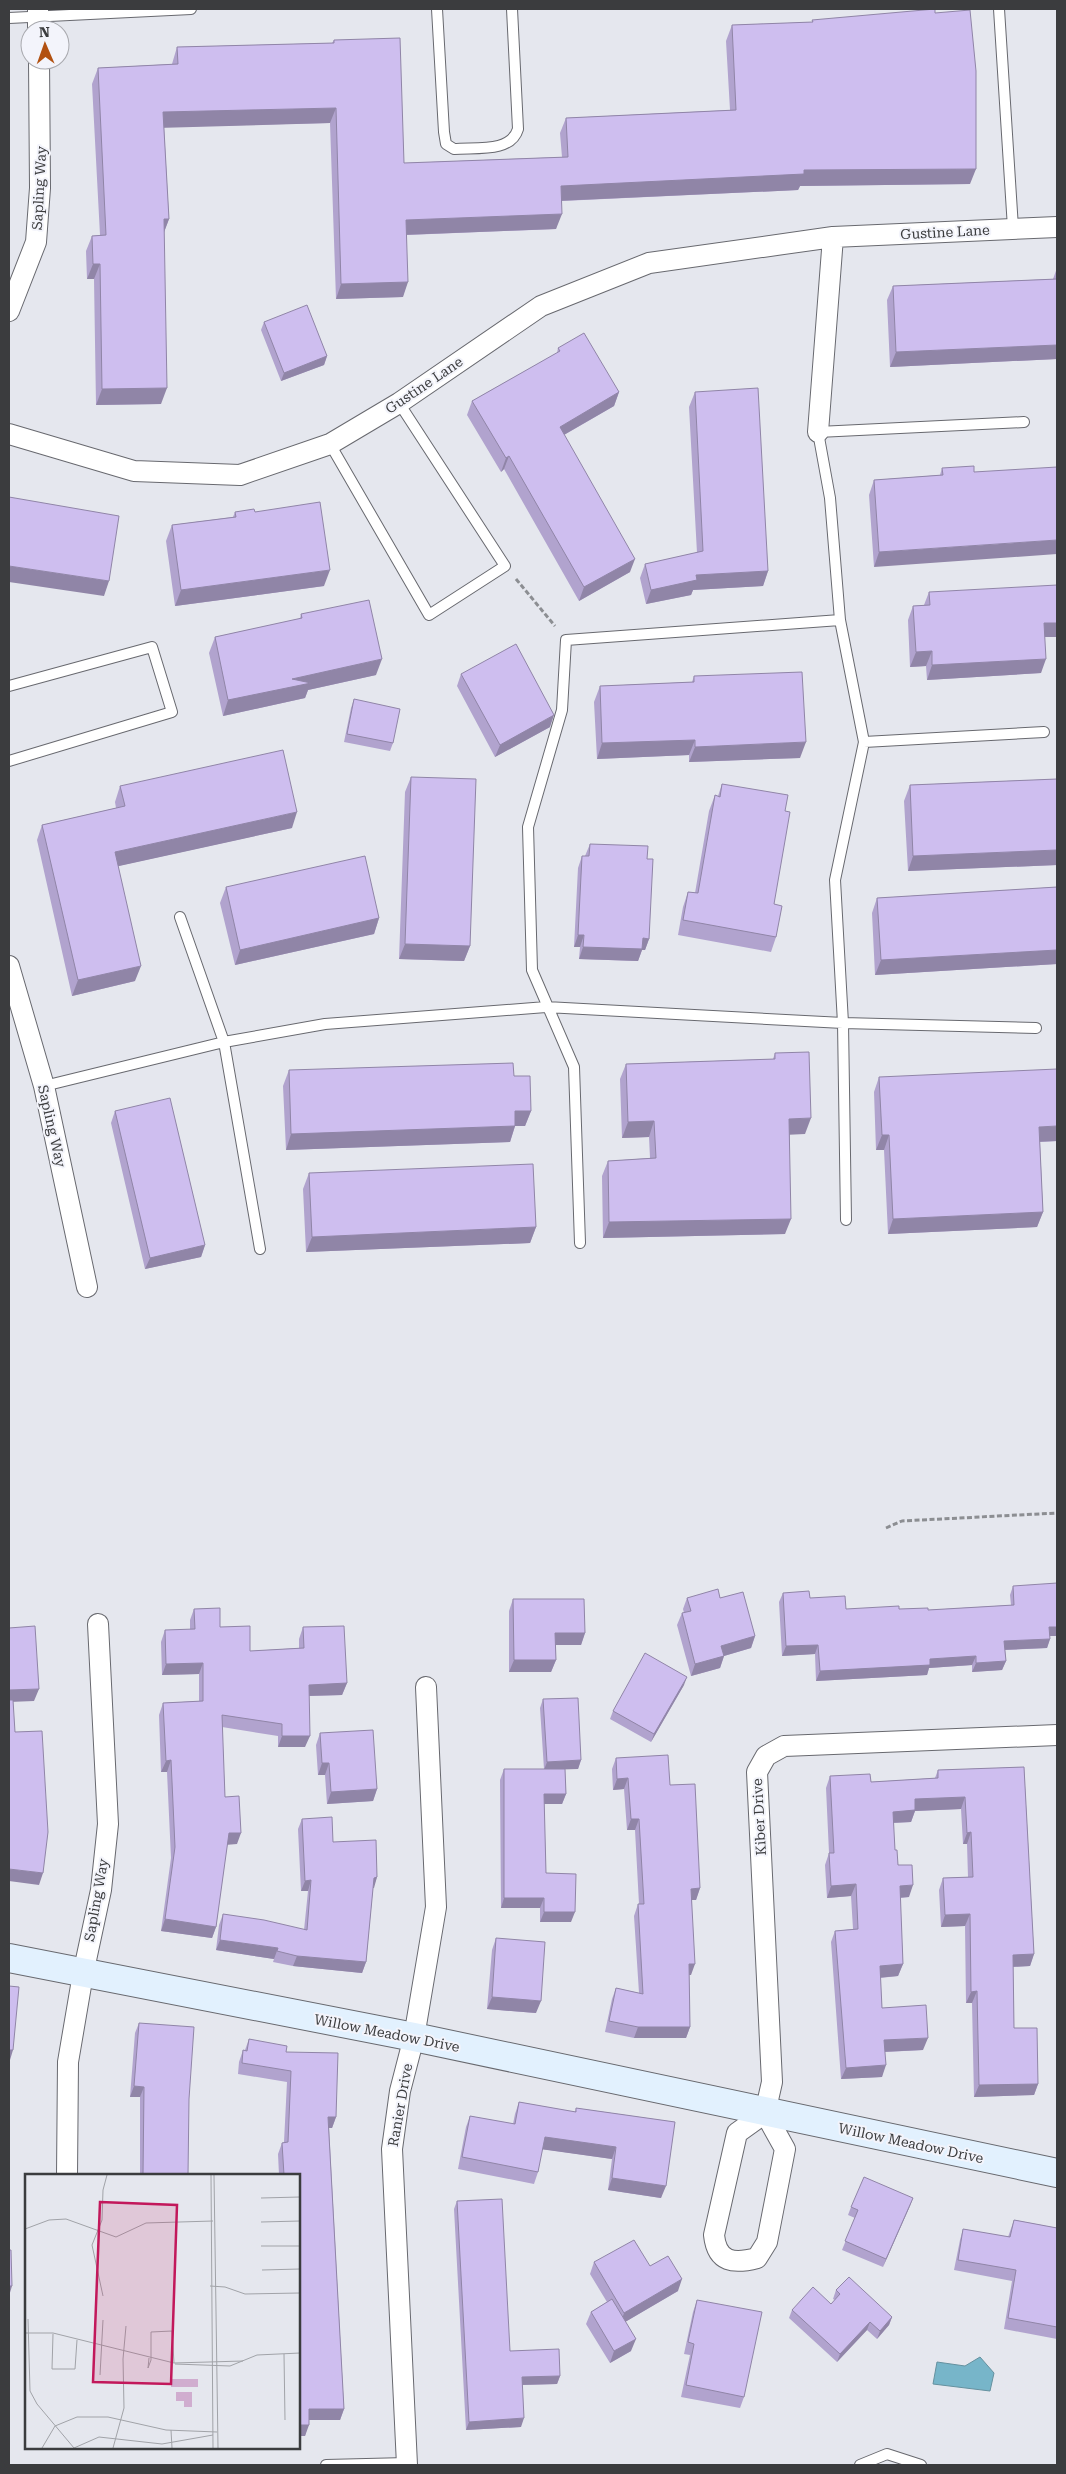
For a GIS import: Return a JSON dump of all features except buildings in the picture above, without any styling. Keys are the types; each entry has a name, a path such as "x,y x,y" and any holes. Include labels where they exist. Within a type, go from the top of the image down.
{"street":[{"name":"Sapling Way","path":"9,310 36,242 40,169 39,70"},
{"name":"Gustine Lane","path":"9,434 134,471 240,475 330,444 398,403 541,306 649,264 833,237 1057,227"},
{"path":"818,432 833,237"},
{"name":"Sapling Way","path":"10,978 44,1086 87,1288"},
{"name":"Sapling Way","path":"67,2174 68,2062 83,1974 101,1890 108,1824 98,1624"},
{"name":"Ranier Drive","path":"407,2464 392,2149 400,2092 414,2037 436,1907 426,1687"},
{"name":"Kiber Drive","path":"765,2113 772,2082 757,1772 766,1756 784,1746 1057,1734"},
{"name":"Willow Meadow Drive","path":"9,1958 83,1974 414,2037 1057,2174"},
{"path":"765,2113 785,2149 767,2242 757,2258 740,2262 724,2258 715,2248 714,2236 737,2133 765,2113"}],"lane":[{"path":"9,18 38,19 191,9"},
{"path":"437,9 444,132 446,144 454,149 506,145 516,139 518,130 512,9"},
{"path":"999,9 1013,228"},
{"path":"330,444 430,615 505,566 398,403"},
{"path":"846,1220 843,1023 835,880 864,742 840,620 830,498 818,432 1024,422"},
{"path":"580,1243 574,1067 546,1007 532,970 528,827 562,710 566,640 840,620"},
{"path":"9,686 152,647 172,712 9,761"},
{"path":"864,742 1044,732"},
{"path":"180,917 224,1042 260,1249"},
{"path":"44,1086 224,1042 325,1024 546,1007 843,1023 1036,1028"},
{"path":"860,2465 887,2454 921,2465"},
{"path":"326,2465 407,2464"}],"path":[{"path":"505,566 566,640"},
{"path":"886,1528 902,1520 1057,1513"}],"water":[{"path":"980,2357 994,2373 990,2391 933,2384 937,2362 965,2366"}]}
